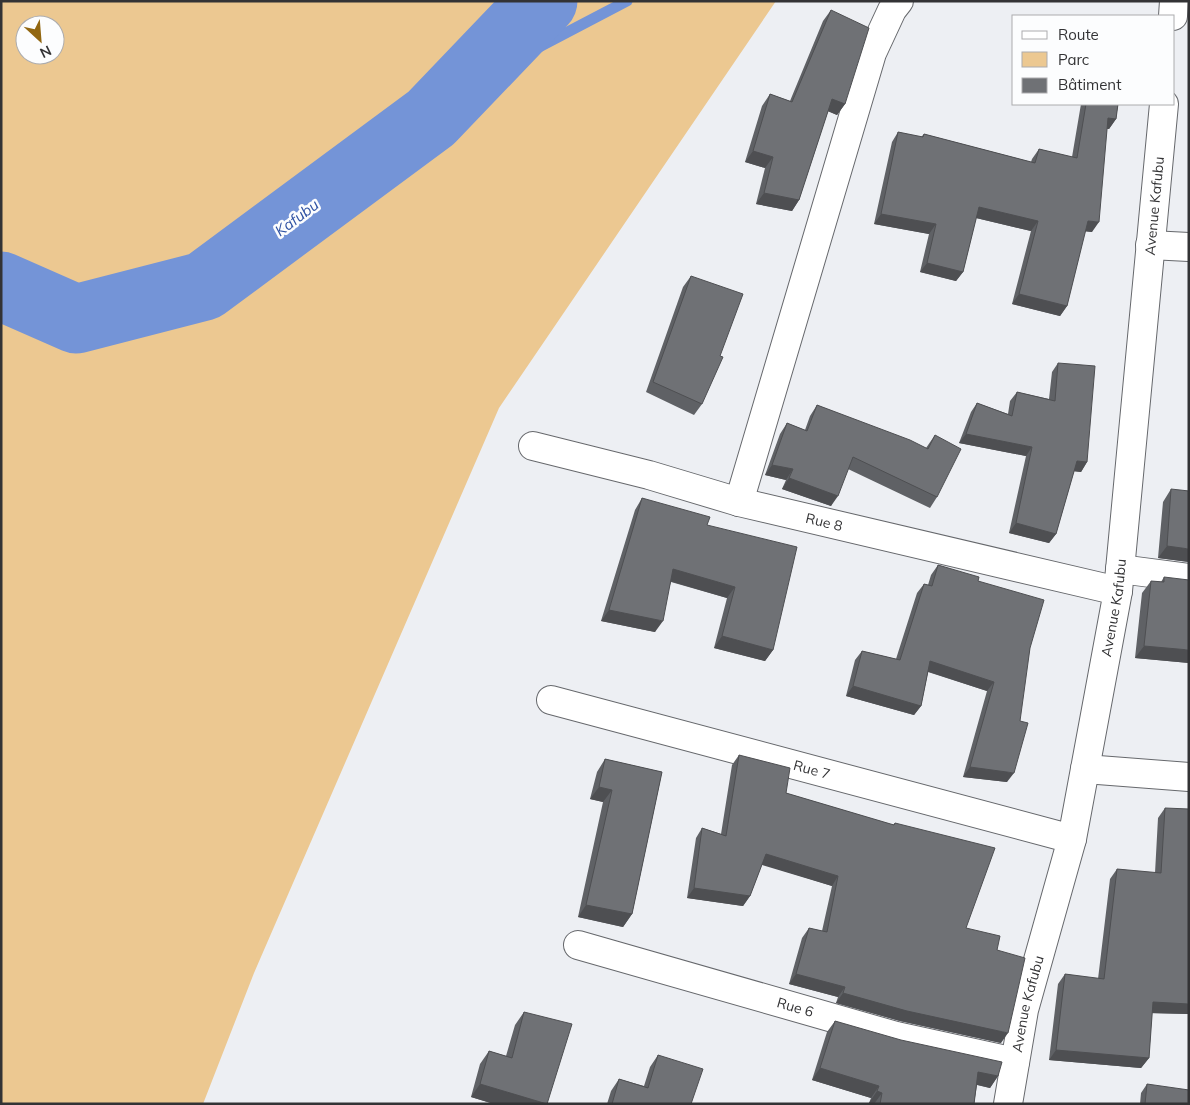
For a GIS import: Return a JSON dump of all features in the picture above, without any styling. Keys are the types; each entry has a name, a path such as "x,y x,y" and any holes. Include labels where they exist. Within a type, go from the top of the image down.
{"street":[{"path":"739,502 872,53 892,10 900,1"},
{"path":"1173,15 1174,1"},
{"name":"Avenue Kafubu","path":"1008,1104 1024,1010 1072,839 1119,580 1164,105"},
{"path":"1150,245 1189,246"},
{"name":"Rue 8","path":"533,446 649,475 739,502 1119,580 1189,578"},
{"name":"Rue 7","path":"551,700 1072,839"},
{"path":"1085,769 1189,777"},
{"name":"Rue 6","path":"578,945 896,1036 1015,1062"}],"green space":[{"path":"1,1 776,1 499,408 254,973 203,1104 1,1104"}],"building":[{"path":"831,10 869,28 845,104 832,99 799,200 764,193 773,157 753,151 770,94 792,102"},
{"path":"1086,105 1118,105 1116,119 1108,118 1099,222 1088,221 1067,306 1019,294 1038,221 979,207 963,272 927,263 936,224 881,214 898,132 923,137 924,134 1035,163 1039,149 1077,158"},
{"path":"691,276 743,294 720,356 723,357 702,404 653,382"},
{"path":"1058,363 1095,366 1087,462 1077,461 1056,534 1016,523 1032,447 966,434 977,403 1012,416 1017,392 1055,401"},
{"path":"817,405 910,440 928,449 935,435 961,449 937,497 853,457 838,496 789,478 793,469 772,465 787,423 807,431"},
{"path":"1171,489 1189,491 1189,549 1167,546"},
{"path":"642,498 710,517 707,525 797,547 773,650 722,636 735,587 673,569 663,621 609,610"},
{"path":"938,565 979,577 978,581 1044,600 1030,648 1020,721 1028,723 1014,773 970,767 994,682 930,661 921,706 853,686 862,651 900,660 924,584 932,586"},
{"path":"1164,577 1189,580 1189,650 1144,646 1151,581 1164,582"},
{"path":"739,755 790,768 786,793 894,825 895,823 995,848 966,928 1000,936 997,950 1025,958 1008,1033 907,1011 843,993 845,987 796,974 809,928 827,932 838,876 766,854 750,896 694,888 702,828 726,836"},
{"path":"605,759 662,772 632,914 586,905 612,790 599,787"},
{"path":"1165,808 1189,809 1189,1004 1153,1002 1149,1058 1056,1050 1065,974 1104,979 1117,869 1161,873"},
{"path":"524,1012 572,1024 547,1104 480,1084 489,1051 512,1058"},
{"path":"835,1021 901,1040 1002,1062 998,1076 978,1072 974,1104 880,1104 882,1093 877,1091 879,1086 820,1068"},
{"path":"658,1055 703,1069 691,1104 612,1104 619,1079 648,1088"},
{"path":"1147,1084 1189,1090 1189,1104 1145,1104"}],"waterway":[{"name":"Kafubu","path":"1,286 76,319 204,286 431,118 543,1"},
{"path":"457,90 627,1"}]}
